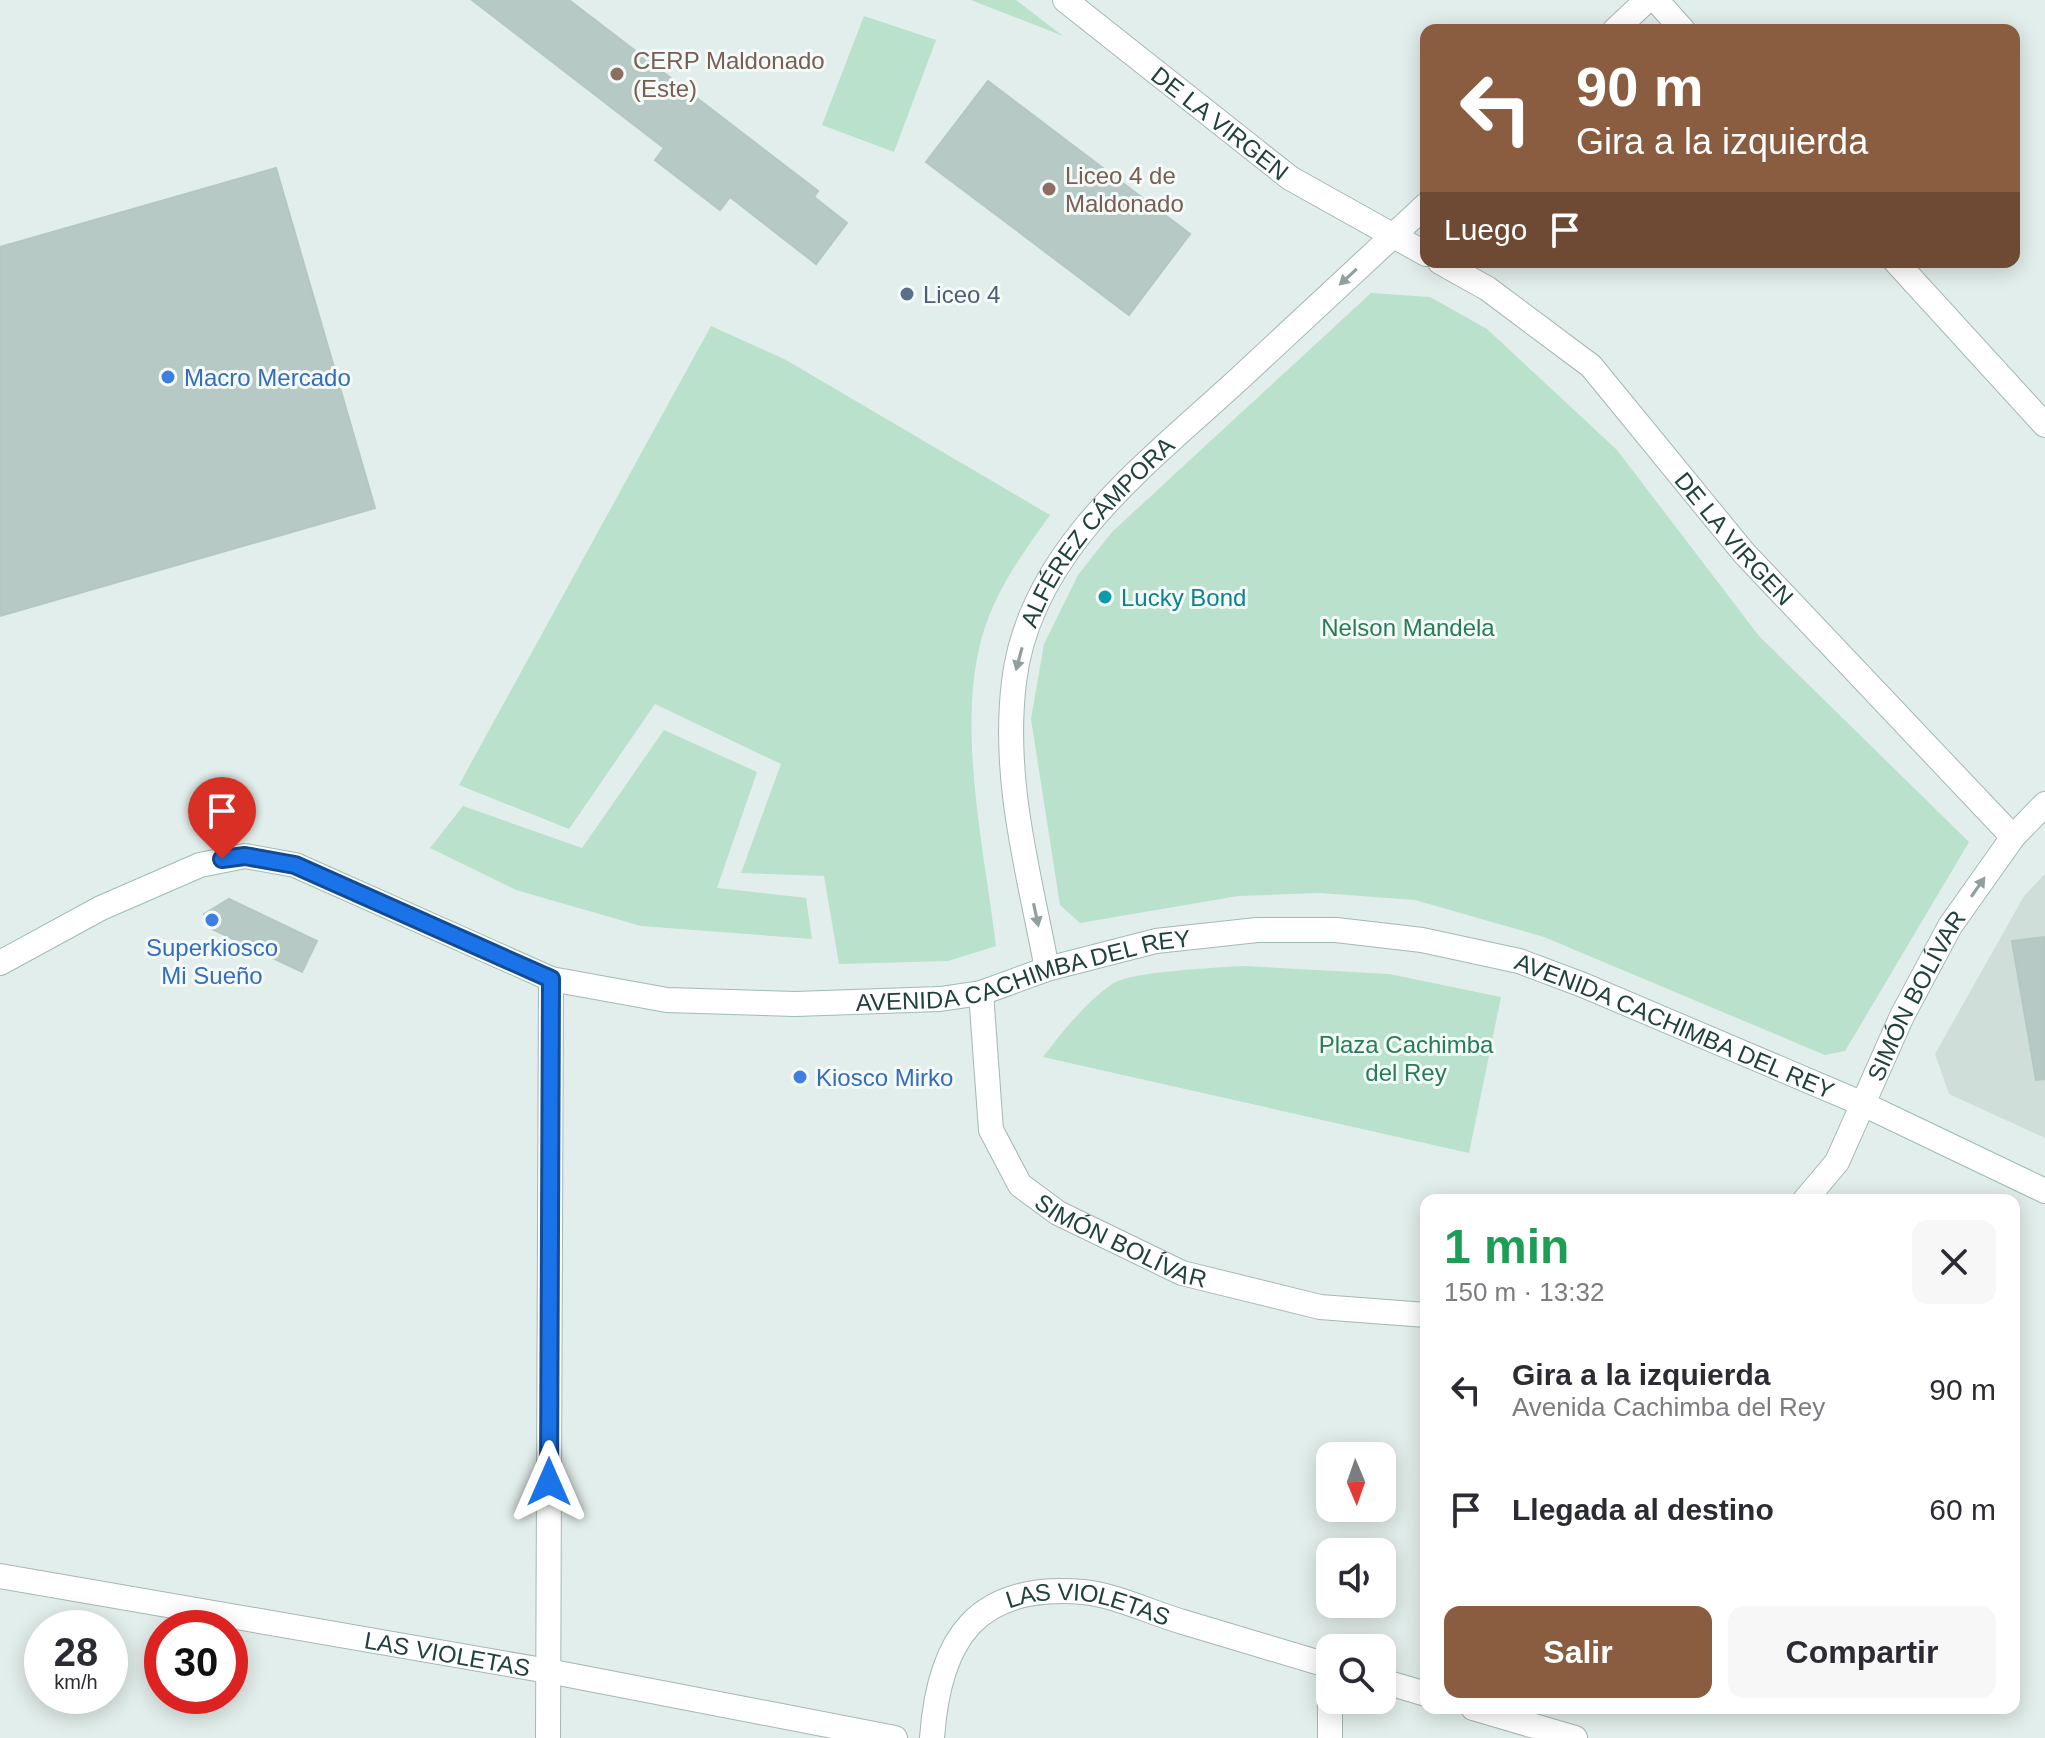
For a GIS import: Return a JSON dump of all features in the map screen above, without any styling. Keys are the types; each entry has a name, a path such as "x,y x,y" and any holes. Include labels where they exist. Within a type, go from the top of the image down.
{"street":[{"name":"DE LA VIRGEN","path":"1065,0 1290,178 1420,251"},
{"path":"1621,24 1647,0"},
{"path":"1656,0 1678,24"},
{"name":"ALFÉREZ CÁMPORA","path":"1047,969 1017,829 1009,739 1014,679 1030,619 1057,568 1102,506 1420,211"},
{"name":"DE LA VIRGEN","path":"1451,268 1488,289 1591,366 1744,553 2013,837"},
{"path":"1901,268 2045,425"},
{"name":"SIMÓN BOLÍVAR","path":"1810,1194 1837,1162 1902,1016 1950,926 2013,837 2045,804"},
{"name":"AVENIDA CACHIMBA DEL REY","path":"0,963 101,908 200,865 245,856 295,865 551,979 667,1000 795,1004 940,999 981,993 1047,969 1156,941 1257,930 1336,930 1422,940 1519,961 1583,985 1863,1104 2045,1191"},
{"path":"548,1738 551,979"},
{"name":"SIMÓN BOLÍVAR","path":"981,993 991,1130 1020,1185 1058,1213 1182,1273 1320,1307 1420,1315"},
{"name":"LAS VIOLETAS","path":"0,1576 548,1671 895,1738"},
{"name":"LAS VIOLETAS","path":"932,1738 935,1701 965,1628 983,1609 1026,1593 1085,1592 1316,1662"},
{"path":"1396,1685 1420,1692"},
{"path":"1330,1714 1330,1738"},
{"path":"1493,1714 1575,1738"}],"shaded area":[{"path":"2045,874 2045,1138 1949,1094 1935,1054 2024,896"}],"green space":[{"path":"971,0 1016,0 1063,36"},
{"path":"864,16 936,40 894,152 822,125"},
{"name":"Nelson Mandela","path":"1371,293 1430,297 1487,329 1617,450 1759,636 1969,842 1845,1051 1825,1055 1544,937 1415,900 1320,893 1238,896 1080,923 1060,905 1031,719 1044,644 1078,575 1112,532"},
{"path":"711,326 786,360 1050,515 994,604 982,637 975,673 972,750 975,791 996,946 948,961 839,964 824,876 741,873 781,764 655,704 569,829 459,785"},
{"path":"664,730 757,772 717,888 806,898 812,939 641,926 516,890 430,848 463,806 582,848"},
{"name":"Plaza Cachimba del Rey","path":"1243,966 1389,974 1501,997 1469,1153 1043,1057 1084,1009 1112,984 1155,973"}],"building":[{"name":"CERP Maldonado (Este)","path":"472,0 569,0 818,191 814,197 847,223 816,264 730,197 720,210 655,160 664,148"},
{"path":"988,81 1190,234 1129,315 926,162"},
{"name":"Macro Mercado","path":"276,168 375,508 0,616 0,247"},
{"path":"229,899 317,941 302,972 212,929 204,914"},
{"path":"2045,937 2045,1079 2036,1080 2012,941"}],"place":[{"name":"CERP Maldonado (Este)","path":"617,74"},
{"name":"Liceo 4 de Maldonado","path":"1049,189"},
{"name":"Liceo 4","path":"907,294"},
{"name":"Macro Mercado","path":"168,377"},
{"name":"Lucky Bond","path":"1105,597"},
{"name":"Superkiosco Mi Sueño","path":"212,920"},
{"name":"Kiosco Mirko","path":"800,1077"}],"route":[{"path":"222,859 245,856 295,865 551,979 549,1482"}]}
